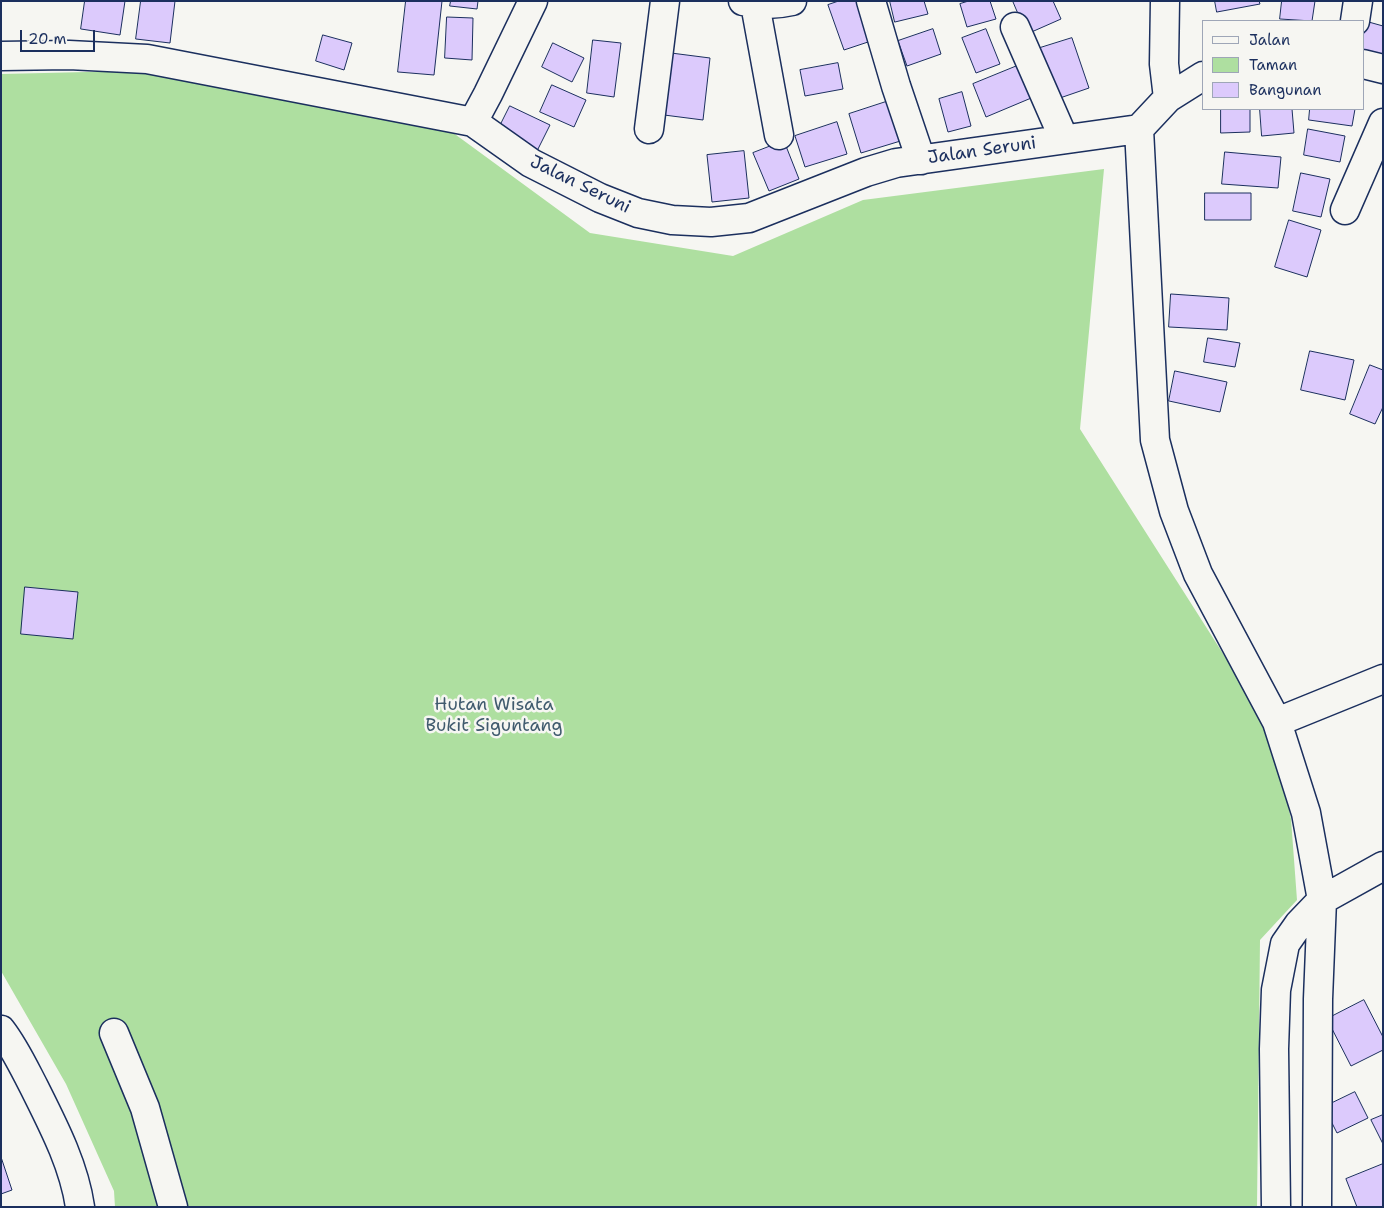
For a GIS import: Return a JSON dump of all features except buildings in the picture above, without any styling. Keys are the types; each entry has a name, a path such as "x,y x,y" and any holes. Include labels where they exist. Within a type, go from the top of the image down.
{"street":[{"path":"473,122 533,1"},
{"path":"649,129 665,1"},
{"path":"779,135 749,3 777,4 792,1"},
{"path":"871,1 896,86 921,160"},
{"path":"1165,1 1164,64 1168,98"},
{"path":"1354,20 1358,1"},
{"path":"1015,27 1064,139"},
{"name":"Jalan Seruni","path":"1,56 69,55 147,60 473,122 531,163 600,198 638,213 672,220 711,222 749,218 866,172 896,163 1139,129"},
{"path":"1364,64 1383,69"},
{"path":"1202,77 1168,98 1139,129 1155,440 1174,511 1198,574 1277,722 1306,813 1322,900 1318,999 1317,1207"},
{"path":"1346,210 1383,124"},
{"path":"1277,722 1383,679"},
{"path":"1276,1207 1274,1049 1276,990 1285,944 1298,924 1322,900 1383,866"},
{"path":"114,1033 145,1108 173,1207"},
{"path":"5,1042 56,1129 78,1190 80,1207"}],"green space":[{"name":"Hutan Wisata Bukit Siguntang","path":"173,70 452,132 590,233 733,256 863,200 1104,169 1080,429 1271,729 1291,819 1297,900 1260,940 1257,1207 115,1207 114,1191 66,1084 1,971 1,74"}]}
